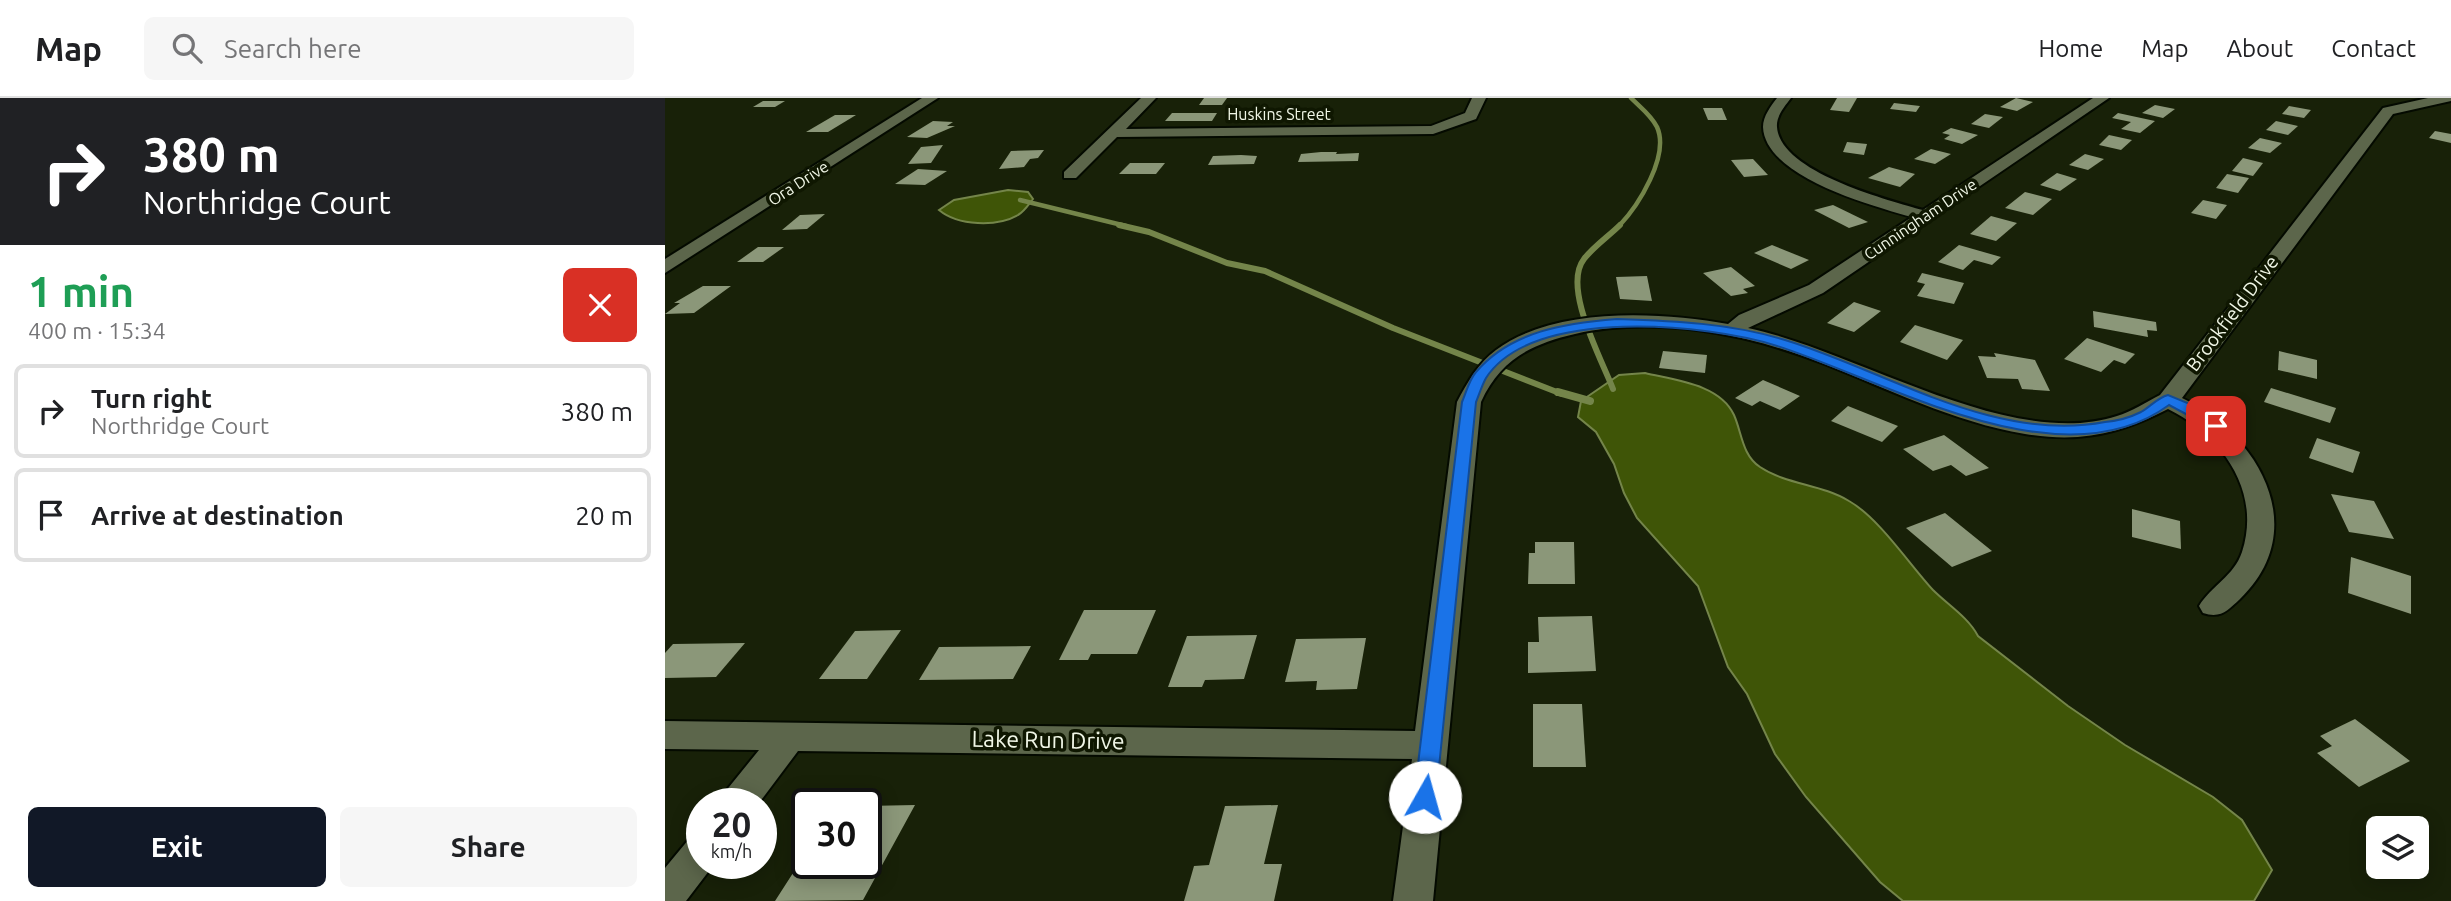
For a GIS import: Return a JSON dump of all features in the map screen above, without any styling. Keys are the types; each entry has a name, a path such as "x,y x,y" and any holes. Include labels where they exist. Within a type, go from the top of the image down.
{"street":[{"name":"Ora Drive","path":"665,267 931,98"},
{"path":"1070,175 1149,98"},
{"name":"Huskins Street","path":"1114,132 1433,130 1471,116 1479,98"},
{"path":"1784,98 1771,116 1770,131 1779,148 1800,167 1844,189 1926,216"},
{"name":"Cunningham Drive","path":"1733,331 1746,319 1816,289 2102,98"},
{"name":"Brookfield Drive","path":"1413,901 1469,402 1480,376 1503,354 1537,337 1577,326 1637,322 1733,331 1800,349 1945,405 1997,421 2053,429 2104,427 2144,416 2168,400 2388,111 2446,98"},
{"path":"2168,400 2201,414 2216,426 2247,466 2262,510 2258,553 2233,593 2214,606"},
{"name":"Lake Run Drive","path":"665,735 1431,745"},
{"path":"750,788 790,736"},
{"path":"665,898 686,871"}],"shaded area":[{"path":"1008,190 1028,192 1033,199 1018,215 999,222 967,222 939,210 954,200"},
{"path":"1645,373 1695,385 1718,396 1734,415 1749,456 1760,467 1781,478 1838,495 1860,509 1882,530 1933,590 1969,623 1978,636 2068,706 2125,745 2213,797 2242,820 2272,870 2254,901 1903,901 1880,882 1806,797 1775,754 1747,694 1728,667 1698,586 1637,518 1624,493 1614,464 1596,432 1578,417 1581,401 1619,375"}],"building":[{"path":"1204,98 1227,98 1222,105 1199,105"},
{"path":"1837,98 1857,98 1849,112 1830,110"},
{"path":"2016,98 2033,102 2017,111 2000,107"},
{"path":"763,101 785,101 775,107 753,107"},
{"path":"1894,103 1920,106 1916,112 1890,109"},
{"path":"2155,105 2175,109 2163,118 2142,113"},
{"path":"2289,106 2311,110 2304,118 2282,114"},
{"path":"1703,108 1722,108 1727,120 1708,120"},
{"path":"1172,113 1217,113 1212,121 1165,121"},
{"path":"2118,113 2155,121 2140,133 2121,129 2131,122 2112,118"},
{"path":"1985,114 2003,117 1989,128 1971,124"},
{"path":"835,115 856,115 828,132 806,132"},
{"path":"933,121 953,122 947,126 955,126 927,138 907,137"},
{"path":"2276,121 2298,126 2288,135 2266,130"},
{"path":"1951,128 1978,135 1962,144 1944,139 1950,135 1942,133"},
{"path":"2435,131 2451,134 2451,143 2429,138"},
{"path":"2109,135 2132,140 2121,150 2099,145"},
{"path":"2260,138 2282,143 2270,153 2248,148"},
{"path":"1847,142 1867,144 1864,155 1843,152"},
{"path":"943,145 931,163 908,164 921,147"},
{"path":"1931,149 1951,154 1935,164 1914,159"},
{"path":"1044,150 1038,158 1030,159 1024,167 999,169 1011,151"},
{"path":"1359,153 1358,161 1298,162 1301,154"},
{"path":"2085,154 2104,159 2088,170 2069,165"},
{"path":"1213,156 1257,156 1254,164 1208,165"},
{"path":"2243,158 2263,163 2253,176 2232,171"},
{"path":"1753,159 1768,175 1744,177 1731,160"},
{"path":"1130,163 1165,163 1156,174 1119,174"},
{"path":"1889,167 1915,174 1900,187 1868,178"},
{"path":"918,169 947,171 925,185 895,184"},
{"path":"2057,173 2077,179 2060,191 2040,185"},
{"path":"2227,174 2249,178 2238,193 2216,188"},
{"path":"2025,192 2052,199 2033,215 2005,208"},
{"path":"2203,200 2227,205 2216,219 2191,213"},
{"path":"1833,205 1868,222 1849,228 1814,210"},
{"path":"825,214 807,229 782,230 800,215"},
{"path":"1991,216 2017,223 1996,241 1970,234"},
{"path":"1772,245 1809,260 1791,269 1754,253"},
{"path":"1959,245 2001,257 1992,265 1974,260 1963,270 1938,262"},
{"path":"758,247 784,247 763,262 737,262"},
{"path":"1731,267 1755,286 1743,289 1748,293 1731,296 1703,273"},
{"path":"1922,273 1964,283 1954,304 1917,296 1925,284 1917,282"},
{"path":"1647,276 1652,301 1620,299 1616,277"},
{"path":"703,286 731,286 694,313 665,314 680,303 674,303"},
{"path":"1854,302 1881,311 1854,332 1827,323"},
{"path":"2093,311 2156,322 2157,331 2147,330 2148,337 2094,327"},
{"path":"1915,325 1963,340 1947,360 1900,342"},
{"path":"2087,338 2135,354 2125,364 2114,360 2101,372 2064,359"},
{"path":"1663,351 1707,355 1705,373 1659,368"},
{"path":"2279,351 2317,360 2317,379 2278,370"},
{"path":"1994,353 2035,360 2050,391 2022,389 2018,379 1987,378 1978,356 1996,357"},
{"path":"1763,380 1800,396 1780,410 1760,401 1752,406 1735,398"},
{"path":"2271,388 2336,408 2330,423 2264,402"},
{"path":"1848,406 1898,426 1882,442 1831,421"},
{"path":"1944,435 1989,468 1966,476 1951,465 1933,471 1903,449"},
{"path":"2317,438 2360,452 2353,473 2309,458"},
{"path":"2331,494 2374,501 2394,539 2349,532"},
{"path":"2132,509 2180,521 2181,549 2132,537"},
{"path":"1945,513 1992,551 1952,567 1906,528"},
{"path":"1535,542 1574,542 1575,584 1528,584 1529,553 1535,553"},
{"path":"2351,557 2411,576 2411,614 2348,593"},
{"path":"1084,610 1156,610 1137,654 1091,654 1088,660 1059,660"},
{"path":"1592,616 1596,671 1528,673 1528,642 1539,642 1538,617"},
{"path":"901,630 867,679 819,679 855,631"},
{"path":"1257,635 1244,679 1205,680 1202,687 1168,687 1187,636"},
{"path":"1366,638 1357,689 1316,690 1317,681 1285,682 1296,639"},
{"path":"745,643 716,677 665,678 665,653 673,644"},
{"path":"1031,646 1013,679 919,680 939,647"},
{"path":"1533,704 1582,704 1586,767 1533,767"},
{"path":"2355,719 2410,761 2359,787 2317,753 2332,746 2320,736"},
{"path":"915,805 882,865 882,806"},
{"path":"1278,805 1264,864 1282,864 1274,901 1184,901 1194,866 1209,865 1225,806"},
{"path":"791,876 791,879 874,879 863,900 775,901"}],"waterway":[{"path":"1619,226 1643,194 1656,166 1659,152 1657,127 1631,98"},
{"path":"1020,200 1126,226"},
{"path":"1119,225 1149,232 1227,263 1265,271 1393,328 1562,394"},
{"path":"1613,389 1580,304 1578,271 1592,250 1619,226"},
{"path":"1558,392 1590,401"}],"route":[{"path":"1425,797 1469,402 1480,376 1503,354 1537,337 1577,326 1637,322 1733,331 1800,349 1945,405 1997,421 2053,429 2104,427 2144,416 2168,400 2201,414 2216,426"}]}
